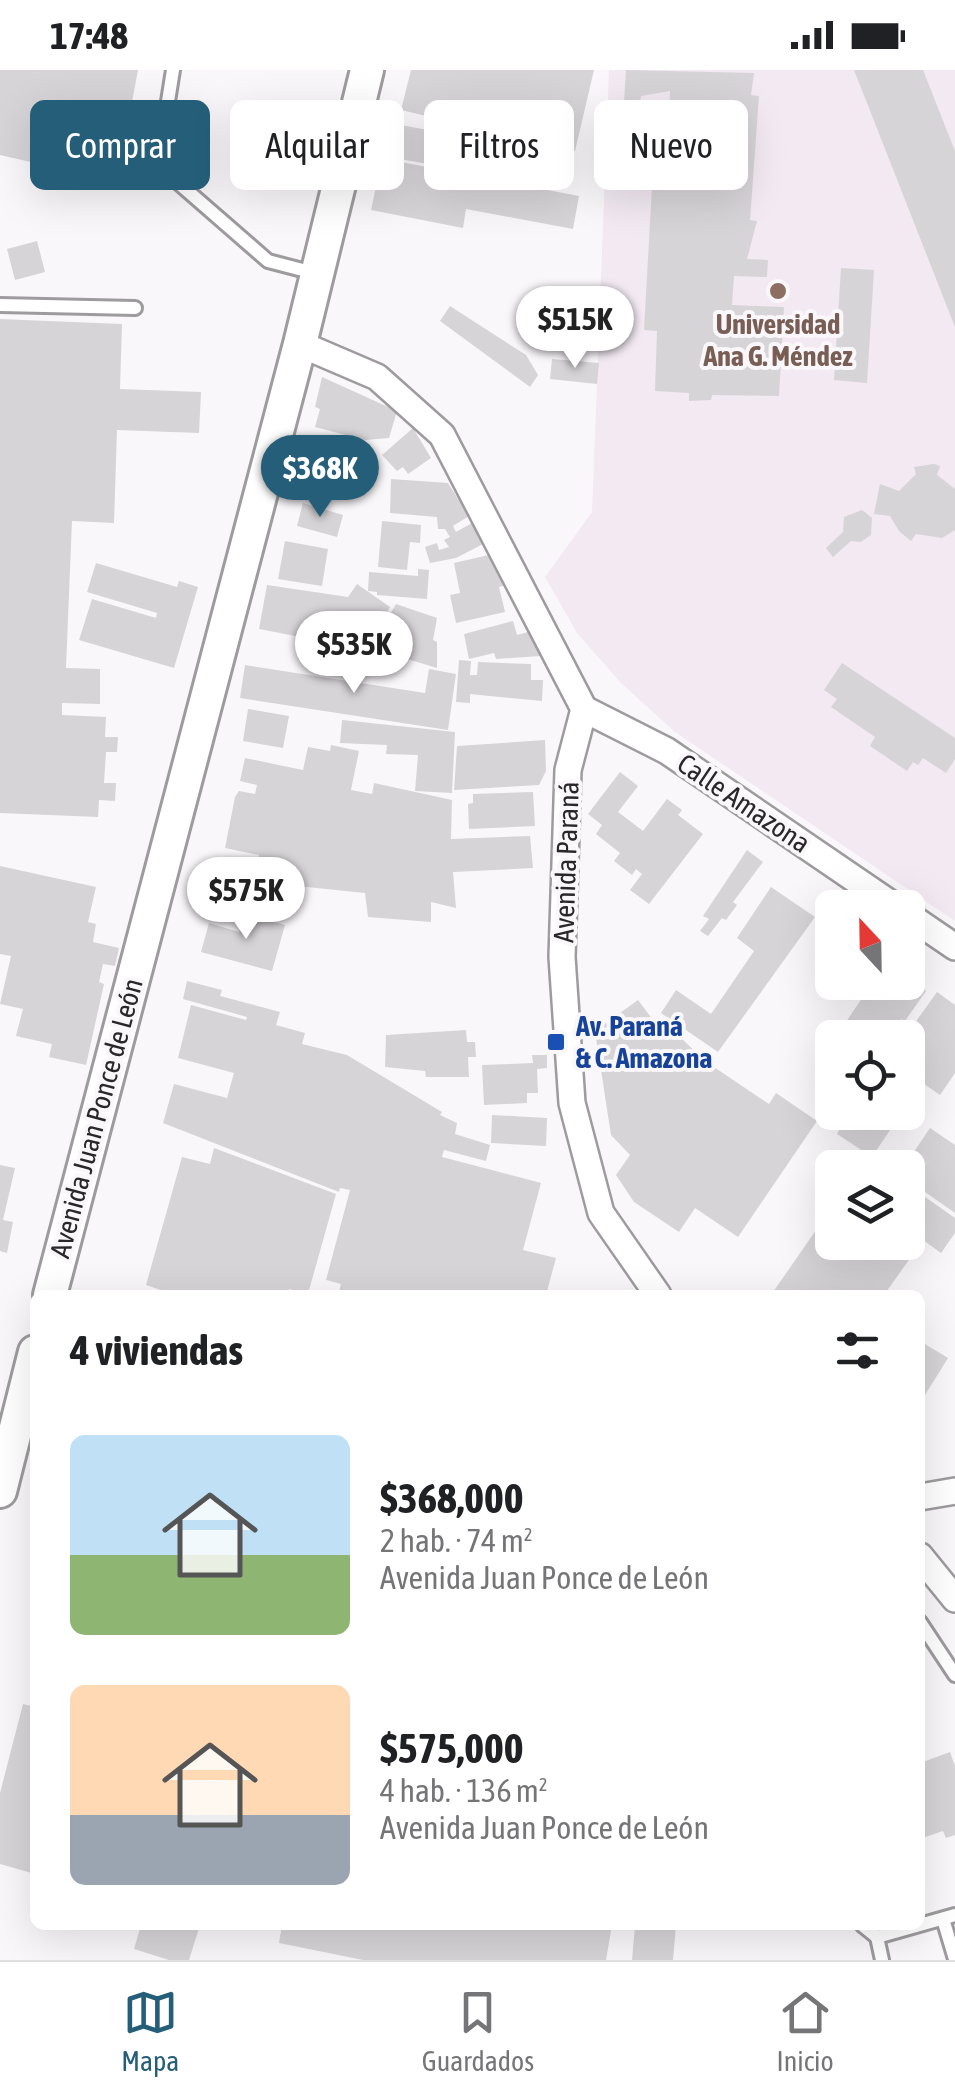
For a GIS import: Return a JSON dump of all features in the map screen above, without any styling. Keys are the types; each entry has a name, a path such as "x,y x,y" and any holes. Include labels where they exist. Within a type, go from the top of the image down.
{"street":[{"name":"Avenida Juan Ponce de León","path":"51,1290 300,344 368,70"},
{"path":"300,344 377,377 442,434 584,709"},
{"name":"Calle Amazona","path":"584,709 667,750 871,890"},
{"name":"Avenida Paraná","path":"584,709 568,770 563,938 572,1102 601,1213 655,1290"},
{"path":"925,927 955,947"},
{"path":"0,1491 30,1372"},
{"path":"925,1496 955,1491"},
{"path":"925,1562 955,1599"}],"lane":[{"path":"173,70 162,140 175,180 268,261 318,274"},
{"path":"0,305 135,308"},
{"path":"925,1629 955,1674"},
{"path":"949,1917 955,1959"},
{"path":"868,1930 877,1937 882,1960"},
{"path":"877,1937 902,1930"}],"shaded area":[{"name":"Universidad Ana G. Méndez","path":"609,70 955,70 955,921 925,901 925,890 909,890 675,732 621,683 577,633 545,577 592,512 604,190 748,190 748,100 608,100"}],"building":[{"path":"0,70 138,70 132,100 30,100 30,162 0,155"},
{"path":"411,70 594,70 575,151 574,100 424,100 424,115 404,111"},
{"path":"626,70 754,73 751,95 759,96 750,220 757,221 747,259 768,260 767,277 734,276 732,305 784,307 779,396 712,395 711,400 689,401 689,393 655,391 657,331 644,330 652,190 748,190 748,100 670,100 670,91 641,96 640,100 624,100"},
{"path":"854,70 923,70 955,151 955,327"},
{"path":"404,126 424,129 424,163 404,160"},
{"path":"404,163 424,166 424,190 548,190 579,196 573,229 466,209 463,228 371,210 375,190 404,190"},
{"path":"37,241 45,272 15,280 7,249"},
{"path":"841,268 874,270 867,383 834,380"},
{"path":"450,306 526,355 538,375 530,387 440,321"},
{"path":"0,319 122,324 120,389 201,392 199,433 117,430 114,523 72,521 66,668 100,669 100,704 62,703 62,715 106,717 105,737 118,737 117,752 106,752 104,783 116,783 115,801 99,800 98,817 0,813"},
{"path":"552,359 599,363 597,384 550,379"},
{"path":"322,377 397,411 389,438 365,440 315,427"},
{"path":"413,428 431,458 408,474 403,467 397,471 382,455"},
{"path":"940,466 937,475 955,489 955,530 942,538 916,534 911,541 890,516 874,514 880,484 899,491 916,474 914,467"},
{"path":"391,479 448,483 469,516 453,526 456,532 472,523 483,544 456,558 430,563 425,547 437,543 439,550 449,547 444,540 450,537 445,529 438,529 437,517 390,513"},
{"path":"303,503 343,515 337,537 297,526"},
{"path":"862,510 872,518 871,535 861,542 851,541 833,557 826,548 843,532 844,517"},
{"path":"382,521 421,525 420,543 410,542 407,570 378,567"},
{"path":"285,541 328,549 322,586 278,579"},
{"path":"493,554 506,585 499,587 505,612 456,623 450,595 460,593 454,563"},
{"path":"96,563 177,587 179,581 198,587 174,668 79,640 92,599 156,618 157,613 87,592"},
{"path":"418,569 429,570 427,599 368,591 369,572 418,576"},
{"path":"357,584 390,607 366,646 344,633 342,645 259,629 267,585 348,597"},
{"path":"396,604 437,618 433,640 437,642 437,668 371,648"},
{"path":"513,621 517,635 535,630 541,656 496,659 494,653 469,659 464,634"},
{"path":"459,660 471,661 470,675 477,675 478,662 531,664 531,680 543,680 542,701 470,694 470,703 456,702"},
{"path":"842,663 955,738 955,759 946,773 923,758 918,765 913,762 907,771 870,746 875,737 831,707 837,699 824,690"},
{"path":"245,665 425,693 429,669 456,674 448,730 240,698"},
{"path":"248,709 289,716 283,748 243,741"},
{"path":"342,720 455,732 452,793 415,791 418,755 386,754 387,745 340,743"},
{"path":"545,740 546,771 539,785 454,790 457,746"},
{"path":"331,745 359,751 351,790 372,794 374,783 452,800 451,839 530,836 533,868 453,872 456,908 431,902 431,922 368,917 365,893 258,882 259,855 225,848 235,797 239,791 255,794 257,785 240,781 245,758 303,770 308,747 330,751"},
{"path":"620,772 638,786 618,812 643,831 667,799 682,810 678,815 703,834 649,904 630,890 642,874 636,869 632,875 614,861 620,853 596,834 602,825 588,814"},
{"path":"533,792 535,826 469,829 468,804 473,803 473,794"},
{"path":"747,850 763,862 733,902 737,905 726,920 722,918 708,936 700,931 709,919 703,916"},
{"path":"0,866 96,887 88,922 96,924 93,942 119,948 115,966 103,964 99,982 104,984 86,1065 49,1057 52,1044 16,1036 23,1009 0,1004 11,956 0,954"},
{"path":"771,887 815,917 718,1052 661,1013 676,990 711,1014 754,951 737,938"},
{"path":"244,914 285,925 272,971 201,952 209,923 239,932"},
{"path":"187,981 222,990 220,996 280,1012 276,1025 305,1033 302,1044 347,1055 442,1112 440,1115 457,1123 455,1134 490,1145 486,1161 444,1150 442,1157 541,1183 523,1250 556,1258 547,1290 339,1290 341,1284 326,1280 350,1190 340,1188 339,1192 163,1123 174,1084 227,1098 234,1073 178,1058 191,1005 246,1020 247,1017 183,999"},
{"path":"937,992 955,1005 955,1073 940,1095 925,1085 925,1020 917,1020"},
{"path":"638,1000 668,1040 677,1034 705,1061 769,1104 776,1093 815,1120 738,1237 695,1208 679,1232 634,1202 616,1175 630,1155 611,1135 595,1031"},
{"path":"861,1000 920,1000 906,1020 847,1020"},
{"path":"466,1030 467,1042 475,1042 476,1057 468,1057 469,1077 426,1077 425,1071 385,1067 386,1035"},
{"path":"532,1055 547,1055 547,1068 537,1069 538,1093 527,1093 527,1103 484,1105 482,1065 533,1063"},
{"path":"492,1115 547,1118 546,1146 491,1143"},
{"path":"930,1128 955,1145 955,1213 925,1192 925,1150 915,1150"},
{"path":"840,1130 890,1130 877,1150 861,1150 837,1134"},
{"path":"214,1148 336,1194 309,1290 160,1290 146,1285 182,1157 210,1164"},
{"path":"0,1165 15,1168 3,1220 13,1222 7,1253 0,1251"},
{"path":"925,1197 955,1218 955,1233 941,1253 925,1241"},
{"path":"815,1232 815,1260 909,1260 888,1290 774,1290"},
{"path":"925,1344 948,1358 925,1395"},
{"path":"23,1704 30,1706 30,1873 0,1864 0,1793"},
{"path":"950,1752 955,1766 955,1835 946,1838 943,1831 925,1837 925,1761"},
{"path":"140,1930 198,1930 189,1960 169,1960 134,1949"},
{"path":"281,1930 611,1930 606,1960 363,1960 279,1943"},
{"path":"635,1930 676,1930 673,1960 632,1960"}],"place":[{"name":"Universidad Ana G. Méndez","path":"778,291"},
{"name":"Av. Paraná & C. Amazona","path":"556,1042"}]}
